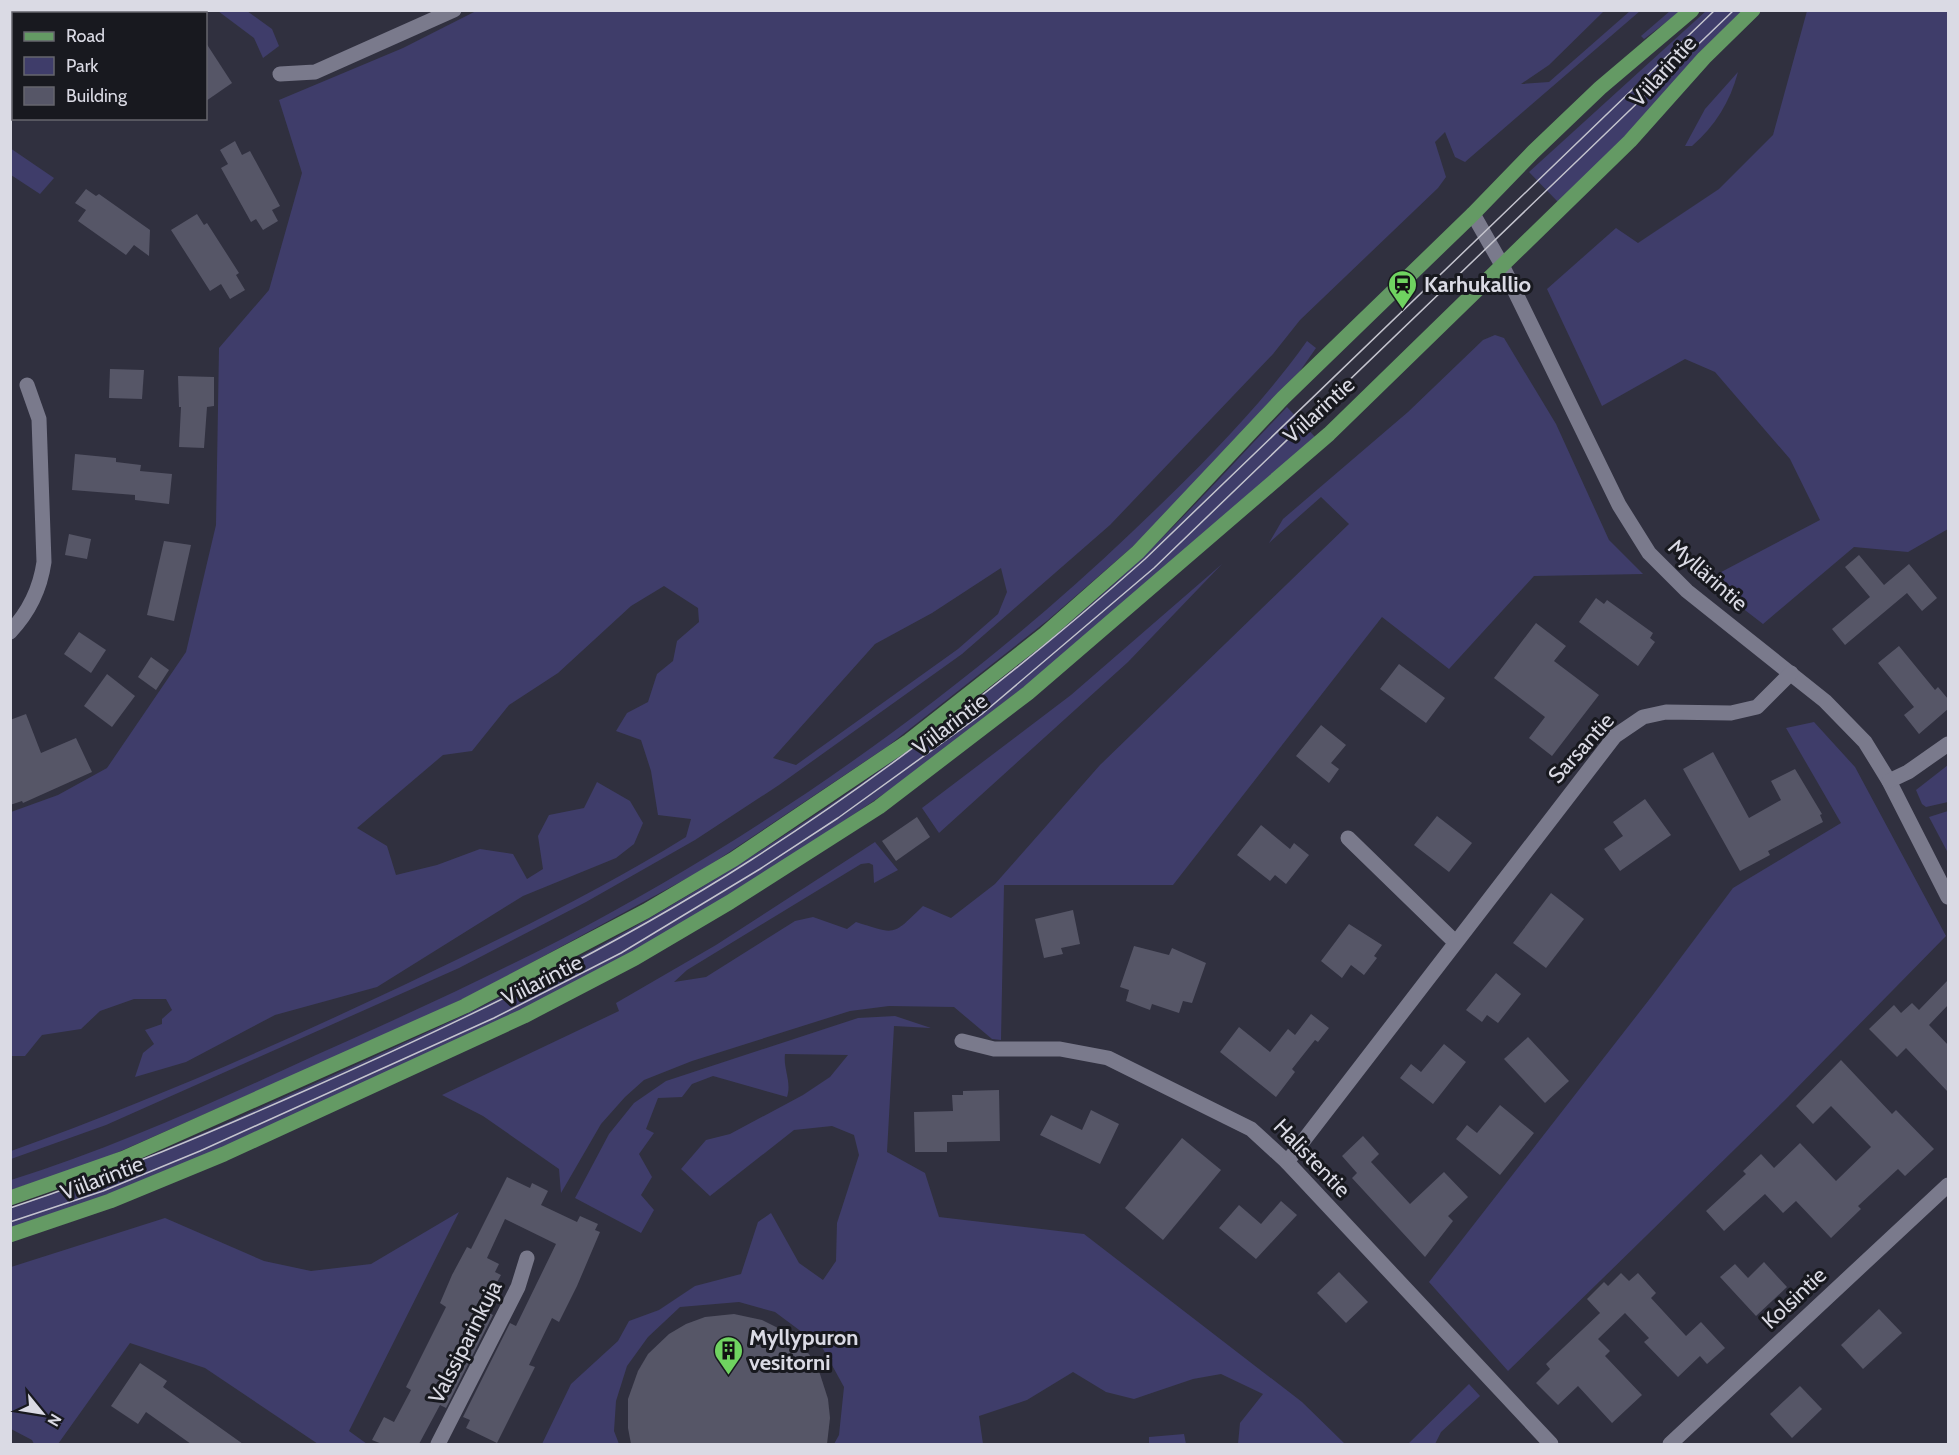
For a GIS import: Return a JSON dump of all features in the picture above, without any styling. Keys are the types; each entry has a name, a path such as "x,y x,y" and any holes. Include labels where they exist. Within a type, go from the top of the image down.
{"main road":[{"name":"Viilarintie","path":"10,1198 124,1158 465,1006 646,911 813,808 909,741 1045,634 1138,552 1283,398 1600,88 1692,10"},
{"name":"Viilarintie","path":"10,1235 110,1201 225,1154 514,1020 635,958 879,807 1028,693 1237,510 1329,434 1630,141 1704,58 1753,10"}],"street":[{"path":"280,74 315,72 454,10"},
{"name":"Myllärintie","path":"1473,214 1502,265 1619,505 1649,553 1687,591 1791,673 1848,723 1871,750 1889,781 1948,897"},
{"path":"10,633 33,600 41,582 44,562 39,419 27,385"},
{"name":"Sarsantie","path":"1287,1162 1600,753 1621,731 1643,717 1666,712 1745,711 1766,700 1791,673"},
{"path":"1889,781 1908,772 1948,744"},
{"path":"1348,838 1455,942"},
{"name":"Halistentie","path":"962,1041 994,1049 1060,1049 1108,1058 1251,1128 1287,1162 1551,1444"},
{"name":"Kolsintie","path":"1670,1444 1948,1185"},
{"name":"Valssiparinkuja","path":"438,1444 518,1287 527,1258"}],"green space":[{"path":"218,11 247,11 272,29 279,46 263,58 254,38"},
{"path":"476,11 1604,11 1549,65 1521,84 1549,82 1630,11 1640,11 1465,162 1455,157 1445,132 1435,142 1446,177 1438,188 1300,320 1273,354 1110,525 962,654 779,785 695,840 586,902 459,968 106,1125 11,1159 11,1151 209,1073 404,985 583,896 686,837 691,819 658,815 651,771 641,740 616,731 627,713 648,702 657,674 673,661 677,641 699,622 698,608 664,586 631,606 558,673 509,705 472,751 443,755 357,828 387,846 396,875 437,865 480,849 513,854 527,879 543,869 538,836 549,815 584,808 597,782 630,801 643,823 634,844 616,858 523,896 377,987 275,1015 186,1062 135,1077 143,1053 154,1044 145,1030 162,1024 162,1019 172,1010 166,999 134,999 100,1011 81,1029 42,1035 25,1056 11,1056 11,812 58,795 107,768 186,652 216,525 219,348 269,290 302,173 279,100 403,48","holes":["1001,568 1007,592 998,614 958,649 796,765 773,758 875,644 932,613"]},
{"path":"1670,11 1681,11 1644,39 1641,36"},
{"path":"1706,11 1743,11 1700,52 1626,137 1558,202 1529,172"},
{"path":"1807,11 1948,11 1948,529 1908,552 1854,547 1763,624 1706,580 1820,520 1790,459 1715,372 1685,359 1602,406 1547,289 1616,228 1638,243 1719,189 1773,135"},
{"path":"1738,72 1731,93 1715,122 1692,146 1685,146 1705,109"},
{"path":"10,148 54,178 40,194 11,175"},
{"path":"1495,335 1504,338 1556,424 1609,540 1643,574 1534,576 1449,669 1382,617 1173,885 1004,885 1001,1040 992,1039 954,1007 889,1006 850,1011 692,1061 644,1080 625,1097 601,1124 561,1193 559,1169 483,1116 442,1095 619,1011 616,1003 716,945 875,842 898,870 874,883 873,865 861,864 687,970 674,982 706,977 795,921 813,917 847,929 856,922 887,931 899,928 923,906 951,918 995,884 1100,765 1349,524 1321,497 1269,543 1283,519 1408,412 1483,340"},
{"path":"1307,341 1316,348 1300,371 1138,542 1048,620 888,746 704,869 483,989 419,1020 98,1161 11,1190 11,1180 89,1153 203,1106 468,986 635,899 786,807 931,704 1068,591 1202,464 1268,392"},
{"path":"1287,407 1315,437 1055,663 897,785 791,857 631,955 510,1018 160,1176 11,1230 11,1207 92,1179 172,1146 475,1010 618,936 749,858 876,773 938,728 1058,632 1160,540"},
{"path":"1222,564 1128,662 939,833 922,808 1071,695"},
{"path":"1814,722 1855,767 1946,936 1785,1100 1508,1371 1429,1282 1652,996 1733,888 1841,823 1786,728"},
{"path":"1948,765 1948,802 1926,807 1922,804 1916,790"},
{"path":"1948,811 1948,853 1929,817"},
{"path":"895,1016 931,1028 894,1026 887,1152 925,1173 939,1217 1084,1234 1302,1402 1345,1444 1238,1444 1240,1423 1263,1394 1221,1374 1193,1379 1134,1399 1106,1392 1073,1372 1027,1400 979,1416 983,1444 834,1444 839,1435 844,1387 822,1347 775,1312 739,1302 680,1307 648,1337 627,1366 616,1401 614,1431 619,1444 542,1444 571,1384 618,1341 629,1321 659,1310 695,1286 741,1274 758,1222 771,1213 799,1263 823,1280 836,1261 837,1223 859,1155 854,1135 832,1126 794,1130 710,1196 681,1169 706,1140 730,1134 803,1095 830,1077 848,1055 785,1054 789,1086 787,1097 713,1076 692,1084 682,1097 658,1098 646,1129 654,1133 639,1154 652,1177 641,1195 654,1210 641,1233 575,1198 609,1134 634,1103 666,1081 858,1018"},
{"path":"459,1212 349,1431 367,1444 318,1444 205,1368 130,1343 58,1444 34,1444 32,1440 11,1429 11,1267 165,1218 264,1261 311,1271 371,1264"},
{"path":"1469,1384 1480,1396 1441,1432 1435,1444 1408,1444"},
{"path":"1184,1434 1186,1444 1149,1444 1149,1437"}],"building":[{"path":"207,45 232,83 207,100"},
{"path":"235,141 242,155 250,151 280,206 272,210 278,221 263,230 256,219 251,222 221,168 228,164 220,150"},
{"path":"86,189 96,196 99,194 150,230 149,256 134,245 126,255 78,221 86,210 75,203"},
{"path":"197,214 204,225 207,223 239,273 236,275 245,290 230,299 221,284 210,291 171,230"},
{"path":"110,369 144,370 142,399 109,398"},
{"path":"178,376 214,377 214,406 207,407 204,448 179,447 181,407 179,407"},
{"path":"75,454 116,458 116,462 141,465 140,471 172,474 169,504 135,500 135,495 72,490"},
{"path":"69,534 91,539 87,559 65,555"},
{"path":"164,541 191,545 174,621 147,615"},
{"path":"1859,555 1884,585 1909,564 1937,598 1922,611 1907,593 1845,645 1832,629 1870,597 1845,567"},
{"path":"1596,598 1604,604 1607,600 1653,633 1650,638 1655,642 1638,666 1579,622"},
{"path":"1536,623 1566,646 1554,661 1599,695 1552,756 1529,738 1545,717 1494,678"},
{"path":"79,632 106,650 91,673 64,654"},
{"path":"1899,646 1935,690 1938,687 1948,699 1948,709 1919,734 1904,715 1914,707 1878,663"},
{"path":"151,657 169,670 156,690 138,677"},
{"path":"1399,664 1445,698 1426,723 1380,689"},
{"path":"107,674 135,696 112,727 84,706"},
{"path":"26,714 41,753 76,738 92,772 23,803 22,801 10,805 10,720"},
{"path":"1321,725 1346,745 1331,763 1339,769 1329,783 1296,756"},
{"path":"1713,752 1749,818 1781,800 1771,781 1795,769 1822,814 1820,815 1823,822 1768,851 1770,855 1740,871 1683,769"},
{"path":"1645,799 1671,835 1620,871 1604,849 1623,836 1613,822"},
{"path":"1437,816 1472,843 1449,872 1414,845"},
{"path":"917,817 930,837 896,861 882,841"},
{"path":"1261,825 1290,849 1294,843 1309,855 1286,884 1275,875 1270,881 1237,855"},
{"path":"1551,893 1584,919 1546,968 1513,943"},
{"path":"1073,910 1080,944 1061,948 1063,954 1044,958 1035,919"},
{"path":"1349,924 1382,945 1374,956 1377,958 1364,975 1351,965 1342,978 1321,961"},
{"path":"1134,946 1169,955 1172,948 1206,963 1192,1003 1183,1001 1179,1013 1152,1004 1150,1010 1126,1001 1129,990 1120,987"},
{"path":"1496,973 1521,994 1498,1023 1487,1015 1482,1022 1466,1010"},
{"path":"1948,980 1948,1005 1929,1025 1948,1045 1948,1092 1906,1048 1897,1057 1869,1029 1894,1005 1901,1013 1912,1003 1919,1010"},
{"path":"1311,1014 1329,1028 1318,1042 1315,1040 1292,1069 1295,1072 1276,1097 1220,1052 1239,1027 1270,1052 1288,1029 1295,1035"},
{"path":"1528,1037 1569,1081 1545,1103 1504,1059"},
{"path":"1444,1044 1466,1062 1433,1104 1400,1078 1411,1064 1421,1072"},
{"path":"1841,1060 1892,1114 1896,1110 1934,1149 1905,1176 1898,1169 1858,1206 1861,1209 1831,1238 1796,1201 1783,1213 1765,1194 1724,1231 1706,1211 1746,1174 1743,1171 1761,1154 1774,1168 1800,1143 1836,1181 1871,1147 1831,1106 1813,1124 1796,1106"},
{"path":"999,1090 1000,1141 947,1142 947,1152 915,1152 914,1112 953,1111 952,1095 963,1095 963,1091"},
{"path":"1500,1105 1534,1133 1500,1175 1456,1139 1467,1125 1477,1133"},
{"path":"1091,1110 1119,1124 1100,1164 1040,1135 1051,1115 1082,1130"},
{"path":"1363,1136 1379,1154 1371,1162 1410,1204 1444,1172 1468,1197 1448,1216 1453,1221 1425,1257 1352,1178 1357,1173 1342,1156"},
{"path":"1182,1138 1221,1170 1163,1240 1125,1208"},
{"path":"507,1177 530,1188 532,1183 548,1191 541,1205 577,1222 580,1216 598,1224 595,1230 600,1232 559,1322 552,1318 529,1365 535,1367 497,1443 466,1428 470,1420 463,1417 510,1323 516,1326 556,1244 505,1219 487,1258 499,1264 495,1272 501,1275 482,1309 493,1315 446,1408 440,1405 419,1444 382,1444 372,1440 384,1417 394,1422 411,1390 406,1387 446,1307 440,1303 452,1275 467,1247 471,1249"},
{"path":"1281,1201 1297,1215 1256,1259 1219,1228 1239,1205 1261,1224"},
{"path":"1764,1262 1787,1287 1756,1316 1720,1277 1735,1264 1748,1278"},
{"path":"1339,1272 1368,1302 1346,1323 1317,1293"},
{"path":"1621,1273 1629,1281 1638,1273 1656,1293 1651,1298 1686,1336 1701,1322 1725,1348 1707,1364 1700,1356 1678,1377 1644,1342 1649,1338 1625,1313 1598,1339 1610,1351 1605,1356 1642,1395 1612,1423 1578,1386 1558,1405 1536,1383 1550,1369 1546,1364 1600,1313 1587,1299 1604,1282 1608,1286"},
{"path":"1879,1309 1902,1333 1863,1369 1841,1345"},
{"name":"Myllypuron vesitorni","path":"734,1314 762,1320 780,1329 809,1354 819,1371 828,1399 830,1418 827,1444 631,1444 628,1428 628,1399 638,1371 648,1354 669,1334 686,1324 705,1317"},
{"path":"140,1363 167,1381 163,1387 243,1444 191,1444 146,1412 138,1424 111,1406"},
{"path":"1800,1386 1822,1409 1792,1438 1770,1414"}],"tram line":[{"path":"10,1208 124,1167 199,1136 368,1063 480,1010 645,924 803,826 904,754 1003,679 1145,559 1715,10"},
{"path":"10,1222 103,1191 200,1151 494,1018 621,953 760,869 838,818 982,714 1154,568 1734,10"}],"place":[{"name":"Karhukallio","path":"1403,310"},
{"name":"Myllypuron vesitorni","path":"728,1376"}]}
